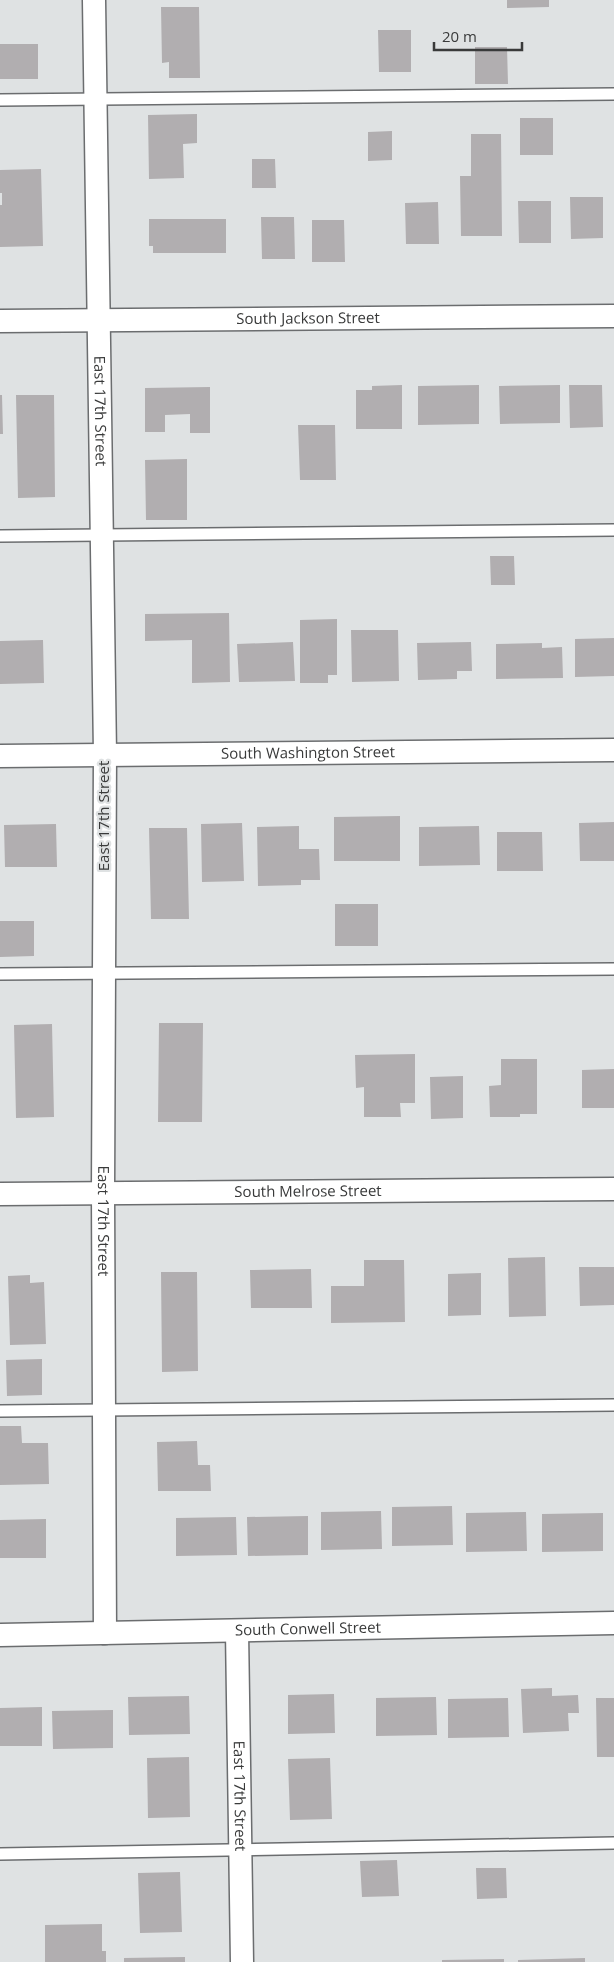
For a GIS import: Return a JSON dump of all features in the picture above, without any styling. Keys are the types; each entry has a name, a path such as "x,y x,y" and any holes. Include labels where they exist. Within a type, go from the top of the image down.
{"street":[{"name":"East 17th Street","path":"94,0 105,754 103,973 105,1633"},
{"name":"South Jackson Street","path":"0,321 99,322 614,316"},
{"name":"South Washington Street","path":"0,756 614,750"},
{"name":"South Melrose Street","path":"0,1194 614,1189"},
{"name":"South Conwell Street","path":"0,1635 614,1623"},
{"name":"East 17th Street","path":"237,1631 242,1962"}],"lane":[{"path":"0,100 614,94"},
{"path":"0,536 614,530"},
{"path":"0,974 614,969"},
{"path":"0,1411 614,1405"},
{"path":"0,1854 241,1848 614,1843"}],"building":[{"path":"507,0 549,0 549,7 507,8"},
{"path":"161,7 199,7 200,78 169,78 169,62 162,63"},
{"path":"378,30 411,30 411,72 379,72"},
{"path":"0,44 38,44 38,79 0,79"},
{"path":"475,47 507,47 508,84 475,84"},
{"path":"197,114 197,143 183,144 184,178 149,179 148,115"},
{"path":"520,118 553,118 553,155 520,155"},
{"path":"392,131 392,160 368,161 368,132"},
{"path":"471,134 501,134 502,236 461,236 460,176 471,176"},
{"path":"252,159 275,159 276,188 252,188"},
{"path":"41,169 43,246 0,247 0,205 2,205 2,193 0,193 0,170"},
{"path":"570,197 603,197 603,238 571,239"},
{"path":"518,201 551,201 551,243 519,243"},
{"path":"438,202 439,244 406,244 405,203"},
{"path":"261,217 294,217 295,259 262,259"},
{"path":"149,219 226,219 226,253 153,253 153,246 149,246"},
{"path":"312,220 344,220 345,262 312,262"},
{"path":"402,385 402,429 356,429 356,390 372,390 372,386"},
{"path":"479,385 479,424 418,425 418,386"},
{"path":"560,385 560,423 500,424 499,386"},
{"path":"569,385 602,385 603,427 570,428"},
{"path":"210,387 210,433 190,433 190,414 165,415 165,432 145,432 145,388"},
{"path":"0,395 2,395 3,434 0,434"},
{"path":"16,395 54,395 55,497 18,498"},
{"path":"298,425 335,425 336,480 300,480"},
{"path":"187,459 187,520 146,520 145,460"},
{"path":"490,556 514,556 515,585 491,585"},
{"path":"229,613 230,682 192,683 192,640 145,641 145,614"},
{"path":"337,619 337,675 328,675 328,683 300,683 300,620"},
{"path":"351,630 398,630 399,681 352,682"},
{"path":"614,638 614,676 575,677 575,639"},
{"path":"43,640 44,683 0,684 0,641"},
{"path":"293,642 295,681 239,682 237,644"},
{"path":"471,642 472,671 457,671 457,679 418,680 417,643"},
{"path":"542,643 542,648 562,647 563,678 496,679 496,644"},
{"path":"400,816 400,861 334,861 334,817"},
{"path":"614,822 614,861 580,861 579,823"},
{"path":"242,823 244,881 202,882 201,824"},
{"path":"56,824 57,867 5,867 4,825"},
{"path":"299,826 299,849 319,849 320,880 301,880 301,885 258,886 257,827"},
{"path":"479,826 480,865 419,866 419,827"},
{"path":"149,828 187,828 189,919 151,919"},
{"path":"497,832 542,832 543,871 497,871"},
{"path":"335,904 378,904 378,946 335,946"},
{"path":"0,921 34,921 34,956 0,957"},
{"path":"159,1023 203,1023 202,1122 158,1122"},
{"path":"52,1024 54,1117 16,1118 14,1025"},
{"path":"415,1054 415,1103 400,1103 401,1117 364,1117 364,1087 356,1088 355,1055"},
{"path":"501,1059 537,1059 537,1114 520,1114 520,1117 490,1117 489,1086 501,1085"},
{"path":"614,1069 614,1108 582,1108 582,1070"},
{"path":"463,1076 463,1118 431,1119 430,1077"},
{"path":"545,1257 546,1316 509,1317 508,1258"},
{"path":"364,1260 404,1260 405,1322 331,1323 331,1286 364,1286"},
{"path":"579,1267 614,1267 614,1305 580,1306"},
{"path":"311,1269 312,1308 251,1308 250,1270"},
{"path":"161,1272 197,1272 198,1371 162,1372"},
{"path":"481,1273 481,1315 448,1316 448,1274"},
{"path":"30,1275 30,1283 44,1282 46,1344 10,1345 8,1276"},
{"path":"42,1359 42,1395 7,1396 6,1360"},
{"path":"0,1426 21,1426 22,1443 48,1443 49,1484 0,1485"},
{"path":"197,1441 198,1465 210,1465 211,1491 158,1491 157,1442"},
{"path":"452,1506 453,1545 392,1546 392,1507"},
{"path":"381,1511 382,1549 321,1550 321,1512"},
{"path":"526,1512 527,1551 466,1552 466,1513"},
{"path":"603,1513 603,1551 542,1552 542,1514"},
{"path":"308,1516 308,1555 248,1556 247,1517"},
{"path":"236,1517 237,1555 176,1556 176,1518"},
{"path":"46,1519 46,1558 0,1558 0,1520"},
{"path":"552,1688 552,1696 578,1695 579,1713 568,1713 569,1731 523,1733 521,1689"},
{"path":"334,1694 335,1733 288,1734 288,1695"},
{"path":"189,1696 190,1734 129,1735 128,1697"},
{"path":"436,1697 437,1735 376,1736 376,1698"},
{"path":"508,1698 509,1737 448,1738 448,1699"},
{"path":"596,1698 614,1698 614,1757 597,1757"},
{"path":"42,1707 42,1746 0,1746 0,1708"},
{"path":"113,1710 113,1748 53,1749 52,1711"},
{"path":"189,1757 190,1817 148,1818 147,1758"},
{"path":"330,1758 332,1819 290,1820 288,1759"},
{"path":"397,1860 399,1896 362,1897 360,1861"},
{"path":"476,1868 506,1868 507,1898 477,1899"},
{"path":"180,1872 182,1932 140,1933 138,1873"},
{"path":"102,1924 102,1951 106,1951 106,1962 45,1962 45,1925"},
{"path":"185,1957 185,1962 124,1962 124,1958"},
{"path":"585,1958 585,1962 518,1962 518,1960"},
{"path":"504,1959 504,1962 442,1962 442,1960"}]}
